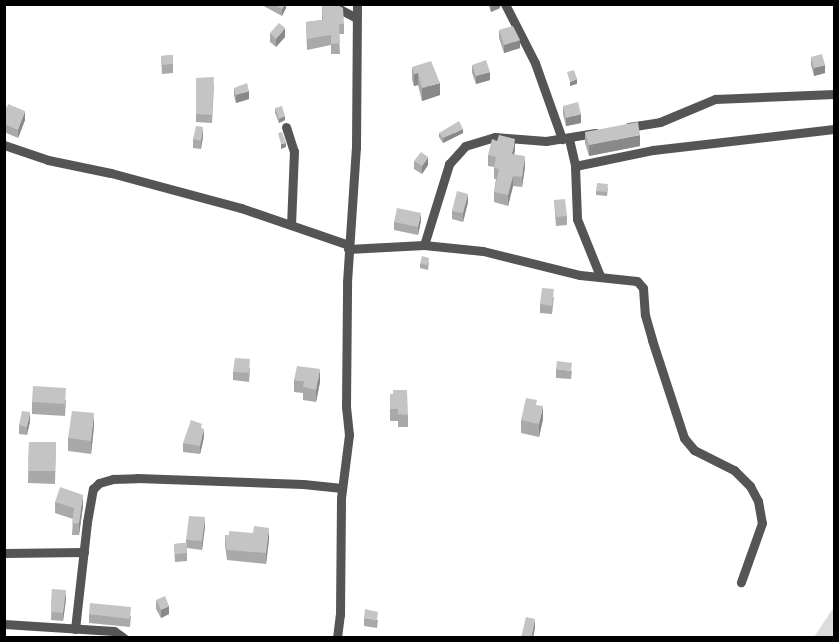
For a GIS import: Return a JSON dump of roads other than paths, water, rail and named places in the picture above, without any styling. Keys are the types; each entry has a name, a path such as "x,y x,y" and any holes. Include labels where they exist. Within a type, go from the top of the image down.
{"street":[{"path":"330,4 356,18"},
{"path":"506,4 535,63 566,139 575,166 577,219 600,276"},
{"path":"337,638 340,615 342,488 349,435 346,407 348,247 356,148 356,18 358,5"},
{"path":"424,245 448,164 465,146 495,137 533,141 566,139 611,129 660,122 715,99 834,94"},
{"path":"286,127 294,152 291,225"},
{"path":"575,166 653,150 834,129"},
{"path":"4,145 48,160 111,173 291,225 348,247 424,245 483,251 580,274 637,281 644,288 645,315 684,438 694,450 734,470 750,486 758,501 762,523 741,582"},
{"path":"75,629 93,489 103,481 137,478 303,484 342,488"},
{"path":"4,553 84,552"},
{"path":"4,624 114,631 124,638"}]}
